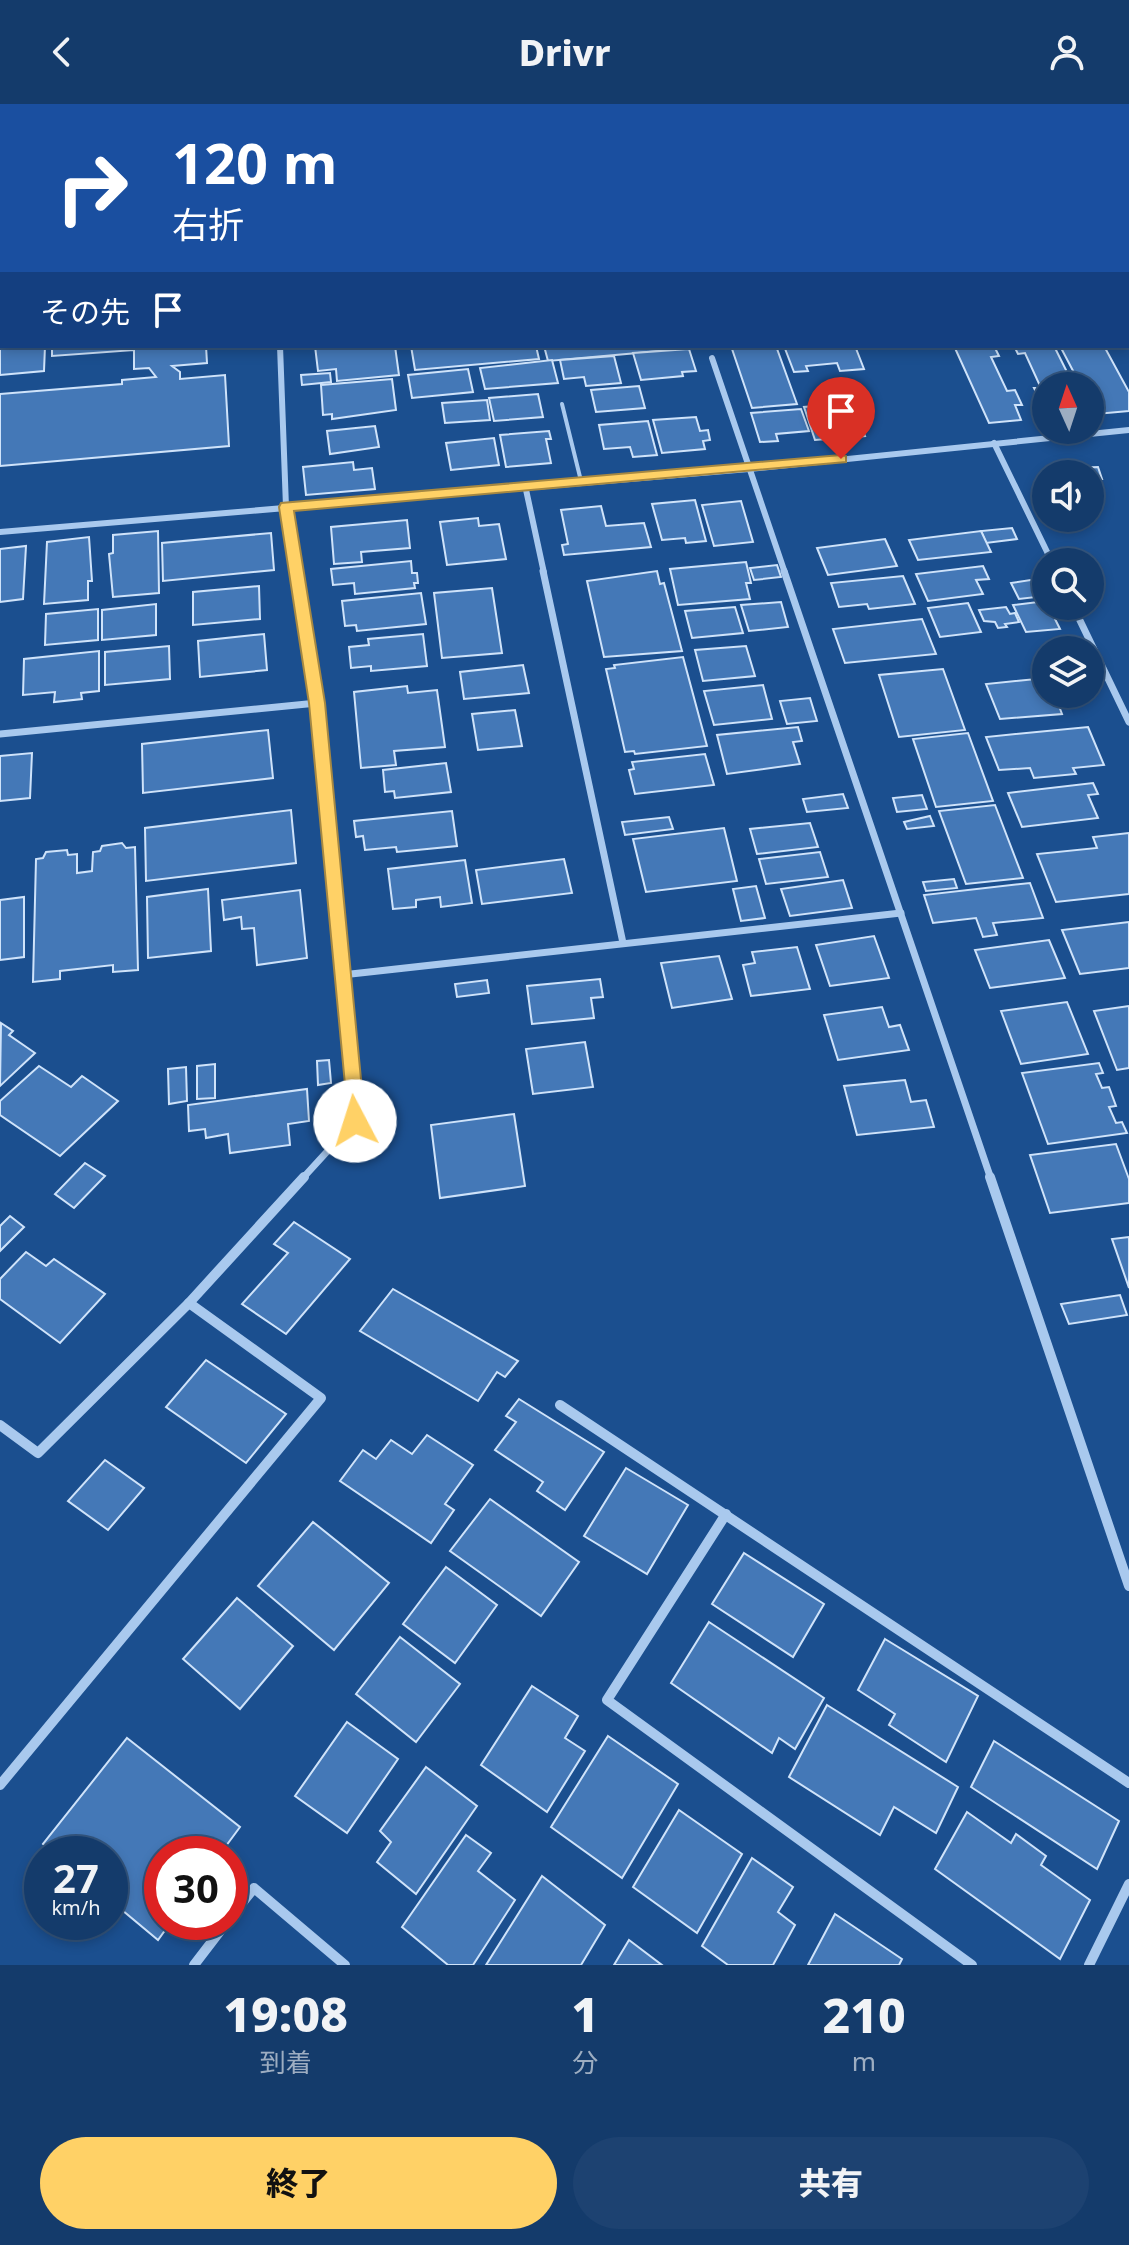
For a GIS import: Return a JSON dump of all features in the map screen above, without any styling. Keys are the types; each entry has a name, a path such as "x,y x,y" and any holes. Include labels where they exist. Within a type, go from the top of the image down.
{"street":[{"path":"0,1425 38,1453 189,1303 355,1121 317,703 286,507 280,348"},
{"path":"712,358 1129,1586"},
{"path":"0,532 525,485 749,469 1129,430"},
{"path":"994,443 1045,548"},
{"path":"525,485 623,943"},
{"path":"1080,620 1129,722"},
{"path":"0,734 317,703"},
{"path":"342,975 901,913"},
{"path":"0,1785 321,1398 189,1303"},
{"path":"560,1405 1129,1783"},
{"path":"726,1514 607,1700 972,1965"},
{"path":"1089,1965 1129,1884"},
{"path":"248,1896 254,1888 345,1965"},
{"path":"194,1965 213,1940"}],"lane":[{"path":"562,404 581,481"}],"building":[{"path":"45,348 44,371 0,375 0,349"},
{"path":"52,348 206,348 207,363 172,366 180,372 180,379 225,375 229,446 0,466 0,394 122,384 122,380 156,377 149,368 134,369 134,350 52,356"},
{"path":"315,348 395,348 399,375 337,381 336,369 318,371"},
{"path":"411,348 536,348 539,359 415,370"},
{"path":"545,348 671,350 548,361"},
{"path":"732,348 777,348 797,404 752,408"},
{"path":"785,348 856,348 864,369 840,371 837,363 806,366 808,371 794,372"},
{"path":"955,348 995,348 999,356 991,357 1007,391 1015,390 1022,405 1015,405 1021,420 989,423"},
{"path":"1015,348 1055,348 1067,372 1034,372 1025,353 1018,354"},
{"path":"1061,348 1105,348 1129,392 1129,411 1104,413 1104,372 1074,372"},
{"path":"689,349 696,371 682,372 683,376 641,380 633,353"},
{"path":"614,356 621,383 586,386 584,377 564,379 560,360"},
{"path":"552,360 558,383 485,389 480,368"},
{"path":"468,369 473,392 412,398 408,375"},
{"path":"330,373 331,382 302,385 301,375"},
{"path":"392,379 396,410 332,419 332,414 323,415 321,385"},
{"path":"639,386 645,408 596,412 591,390"},
{"path":"538,394 543,417 494,421 489,398"},
{"path":"487,400 490,420 445,423 442,403"},
{"path":"853,403 865,436 815,440 804,407"},
{"path":"801,409 809,431 776,434 778,441 760,442 751,413"},
{"path":"696,417 700,431 708,430 710,440 703,441 705,449 662,453 653,420"},
{"path":"648,421 657,455 633,457 630,447 604,449 599,425"},
{"path":"375,426 379,447 330,454 327,431"},
{"path":"549,431 551,439 546,439 551,463 506,467 500,435"},
{"path":"494,438 499,465 451,470 446,443"},
{"path":"353,462 354,470 372,468 375,489 306,495 303,467"},
{"path":"695,500 706,541 686,543 685,538 662,540 652,504"},
{"path":"741,501 753,542 714,546 702,505"},
{"path":"601,506 606,526 644,523 651,547 564,555 562,545 568,544 561,510"},
{"path":"478,518 479,526 499,524 506,559 447,565 440,522"},
{"path":"407,520 410,548 361,552 362,562 334,564 331,527"},
{"path":"1012,528 1017,539 986,543 981,531"},
{"path":"158,531 159,593 113,597 109,554 113,553 113,535"},
{"path":"981,531 991,552 918,560 909,540"},
{"path":"271,533 274,570 163,581 162,543"},
{"path":"89,537 92,581 88,581 88,600 44,604 47,542"},
{"path":"885,539 897,566 828,575 817,548"},
{"path":"26,546 23,599 0,602 0,549"},
{"path":"411,561 412,573 417,573 415,588 355,594 354,583 333,585 331,569"},
{"path":"746,562 751,583 746,583 750,599 678,605 670,569"},
{"path":"777,565 781,577 754,580 750,568"},
{"path":"983,566 989,579 976,580 983,594 928,601 916,574"},
{"path":"657,571 660,584 664,583 682,651 604,657 587,581"},
{"path":"903,576 915,604 869,609 867,604 839,607 831,583"},
{"path":"1032,580 1032,598 1019,599 1011,583"},
{"path":"259,586 260,619 193,625 193,592"},
{"path":"492,588 502,653 442,658 434,593"},
{"path":"421,593 426,624 357,631 356,625 345,626 342,601"},
{"path":"781,602 788,627 749,631 741,605"},
{"path":"968,603 981,632 940,637 928,608"},
{"path":"1032,603 1032,620 1056,620 1060,629 1026,632 1013,605"},
{"path":"156,604 156,635 102,640 102,610"},
{"path":"735,607 743,633 692,638 685,611"},
{"path":"1006,607 1010,614 1015,613 1019,622 998,628 995,622 984,621 979,610"},
{"path":"98,609 98,640 45,645 46,614"},
{"path":"922,619 936,654 845,663 833,629"},
{"path":"264,634 267,670 200,677 198,641"},
{"path":"423,634 427,666 371,671 371,666 351,668 349,647 369,645 368,639"},
{"path":"169,646 170,679 105,685 105,652"},
{"path":"746,646 755,676 703,681 695,650"},
{"path":"99,651 99,691 81,693 82,699 54,702 55,692 23,695 24,659"},
{"path":"683,657 707,746 635,754 634,751 625,752 606,669 615,668 614,665"},
{"path":"523,665 529,693 464,699 460,672"},
{"path":"943,669 965,730 899,737 879,675"},
{"path":"1032,679 1032,708 1060,708 1062,714 1000,719 986,684"},
{"path":"763,685 772,719 714,725 704,691"},
{"path":"407,686 408,693 437,690 445,747 394,751 396,765 361,768 354,692"},
{"path":"810,698 817,721 787,724 780,701"},
{"path":"515,710 522,746 478,750 472,714"},
{"path":"798,727 802,741 793,742 800,764 727,774 717,735"},
{"path":"1088,727 1104,765 1073,768 1076,774 1034,778 1030,768 999,770 986,737"},
{"path":"268,730 273,778 143,793 142,744"},
{"path":"968,733 993,801 936,807 913,739"},
{"path":"32,753 30,798 0,801 0,756"},
{"path":"705,754 714,785 635,794 629,770 634,769 632,762"},
{"path":"446,763 451,792 395,798 394,791 385,792 383,770"},
{"path":"1093,783 1098,794 1088,795 1098,818 1022,827 1008,793"},
{"path":"843,794 848,808 807,812 803,799"},
{"path":"922,795 927,809 897,812 893,798"},
{"path":"995,805 1023,878 966,884 939,811"},
{"path":"291,810 296,863 146,881 145,828"},
{"path":"452,811 457,846 397,852 396,847 365,850 363,836 356,837 354,821"},
{"path":"930,816 934,826 907,829 904,822"},
{"path":"669,817 673,829 625,835 622,822"},
{"path":"810,823 818,847 757,854 750,829"},
{"path":"724,828 737,881 646,892 633,839"},
{"path":"1129,833 1129,894 1056,902 1037,854 1097,848 1093,837"},
{"path":"122,843 126,848 135,847 138,970 113,972 113,965 60,971 60,979 33,982 36,859 43,858 46,852 67,850 68,855 77,854 77,873 92,871 93,852 100,851 102,846"},
{"path":"820,852 828,877 766,884 759,859"},
{"path":"564,859 572,893 482,904 476,870"},
{"path":"465,860 472,903 441,907 440,897 416,900 416,907 393,909 388,869"},
{"path":"954,879 957,888 926,891 923,882"},
{"path":"843,880 852,908 790,916 781,889"},
{"path":"1030,883 1043,918 993,923 997,935 983,937 976,918 933,923 924,895"},
{"path":"756,886 765,918 741,921 733,889"},
{"path":"208,889 211,951 148,958 147,897"},
{"path":"300,890 307,958 257,965 254,928 242,929 241,917 224,920 222,900"},
{"path":"24,897 24,957 0,960 0,900"},
{"path":"1129,922 1129,968 1080,974 1062,930"},
{"path":"874,936 889,978 830,986 816,945"},
{"path":"1049,940 1065,978 990,988 975,950"},
{"path":"797,947 810,989 751,996 743,965 755,963 752,952"},
{"path":"719,956 732,999 672,1008 661,963"},
{"path":"600,979 603,997 591,998 594,1018 532,1024 527,986"},
{"path":"487,980 489,993 457,997 455,984"},
{"path":"1067,1002 1088,1054 1021,1064 1001,1011"},
{"path":"1129,1006 1129,1068 1117,1070 1094,1011"},
{"path":"882,1007 889,1027 900,1025 909,1050 838,1060 824,1015"},
{"path":"1,1023 13,1031 9,1035 35,1053 0,1086"},
{"path":"585,1042 593,1087 533,1094 526,1049"},
{"path":"329,1060 331,1083 318,1085 317,1061"},
{"path":"1099,1063 1103,1073 1096,1074 1102,1088 1109,1087 1116,1106 1109,1107 1116,1123 1122,1122 1127,1133 1048,1144 1022,1073"},
{"path":"215,1064 215,1098 197,1099 197,1066"},
{"path":"39,1066 71,1087 82,1076 118,1101 60,1156 0,1115 0,1101"},
{"path":"186,1067 187,1101 169,1104 168,1069"},
{"path":"905,1080 911,1102 926,1100 934,1127 857,1135 844,1086"},
{"path":"307,1089 309,1121 288,1124 290,1145 230,1153 228,1134 206,1138 205,1129 189,1131 188,1105"},
{"path":"514,1114 525,1186 440,1198 431,1125"},
{"path":"1116,1144 1129,1179 1129,1203 1050,1213 1030,1155"},
{"path":"85,1163 105,1176 74,1208 55,1194"},
{"path":"10,1216 24,1227 0,1251 0,1226"},
{"path":"294,1222 350,1259 286,1334 242,1304 288,1253 274,1244"},
{"path":"1129,1237 1129,1288 1112,1239"},
{"path":"26,1252 46,1266 54,1259 105,1294 60,1343 0,1299 0,1279"},
{"path":"393,1289 518,1361 505,1377 497,1372 478,1401 360,1331"},
{"path":"1120,1295 1127,1315 1069,1324 1061,1304"},
{"path":"206,1360 286,1414 246,1463 166,1407"},
{"path":"519,1399 604,1452 565,1510 537,1491 543,1482 495,1450 516,1422 506,1416"},
{"path":"427,1435 473,1465 445,1504 454,1510 431,1543 340,1481 363,1450 376,1459 391,1440 412,1454"},
{"path":"105,1460 144,1488 108,1530 68,1501"},
{"path":"626,1468 688,1505 647,1574 584,1536"},
{"path":"490,1499 579,1562 541,1616 450,1551"},
{"path":"313,1522 389,1583 334,1650 258,1586"},
{"path":"744,1553 824,1604 793,1657 712,1604"},
{"path":"446,1567 497,1605 455,1663 403,1624"},
{"path":"237,1598 293,1646 240,1709 183,1659"},
{"path":"709,1622 824,1698 795,1749 779,1738 772,1753 671,1683"},
{"path":"400,1637 460,1684 416,1742 356,1694"},
{"path":"885,1639 978,1696 946,1762 889,1725 895,1714 858,1690"},
{"path":"532,1686 578,1716 565,1738 585,1751 547,1812 481,1765"},
{"path":"827,1705 958,1787 936,1833 894,1807 880,1835 789,1777"},
{"path":"347,1722 398,1759 347,1833 295,1796"},
{"path":"608,1736 678,1784 622,1878 551,1827"},
{"path":"127,1738 240,1827 233,1836 144,1836 144,1928 128,1915 128,1836 49,1836"},
{"path":"994,1741 1119,1821 1097,1869 971,1787"},
{"path":"426,1767 477,1806 416,1894 377,1862 391,1842 380,1831"},
{"path":"679,1810 742,1854 697,1933 633,1887"},
{"path":"967,1812 1011,1843 1016,1834 1046,1856 1041,1865 1090,1900 1060,1959 935,1869"},
{"path":"466,1835 491,1853 478,1871 515,1900 473,1965 448,1965 402,1927"},
{"path":"752,1858 793,1887 778,1912 795,1925 773,1965 728,1965 702,1946"},
{"path":"542,1876 605,1925 581,1965 486,1965"},
{"path":"835,1914 902,1959 899,1965 808,1965"},
{"path":"629,1940 662,1965 614,1965"}],"route":[{"path":"355,1121 317,703 286,507 841,459"}]}
